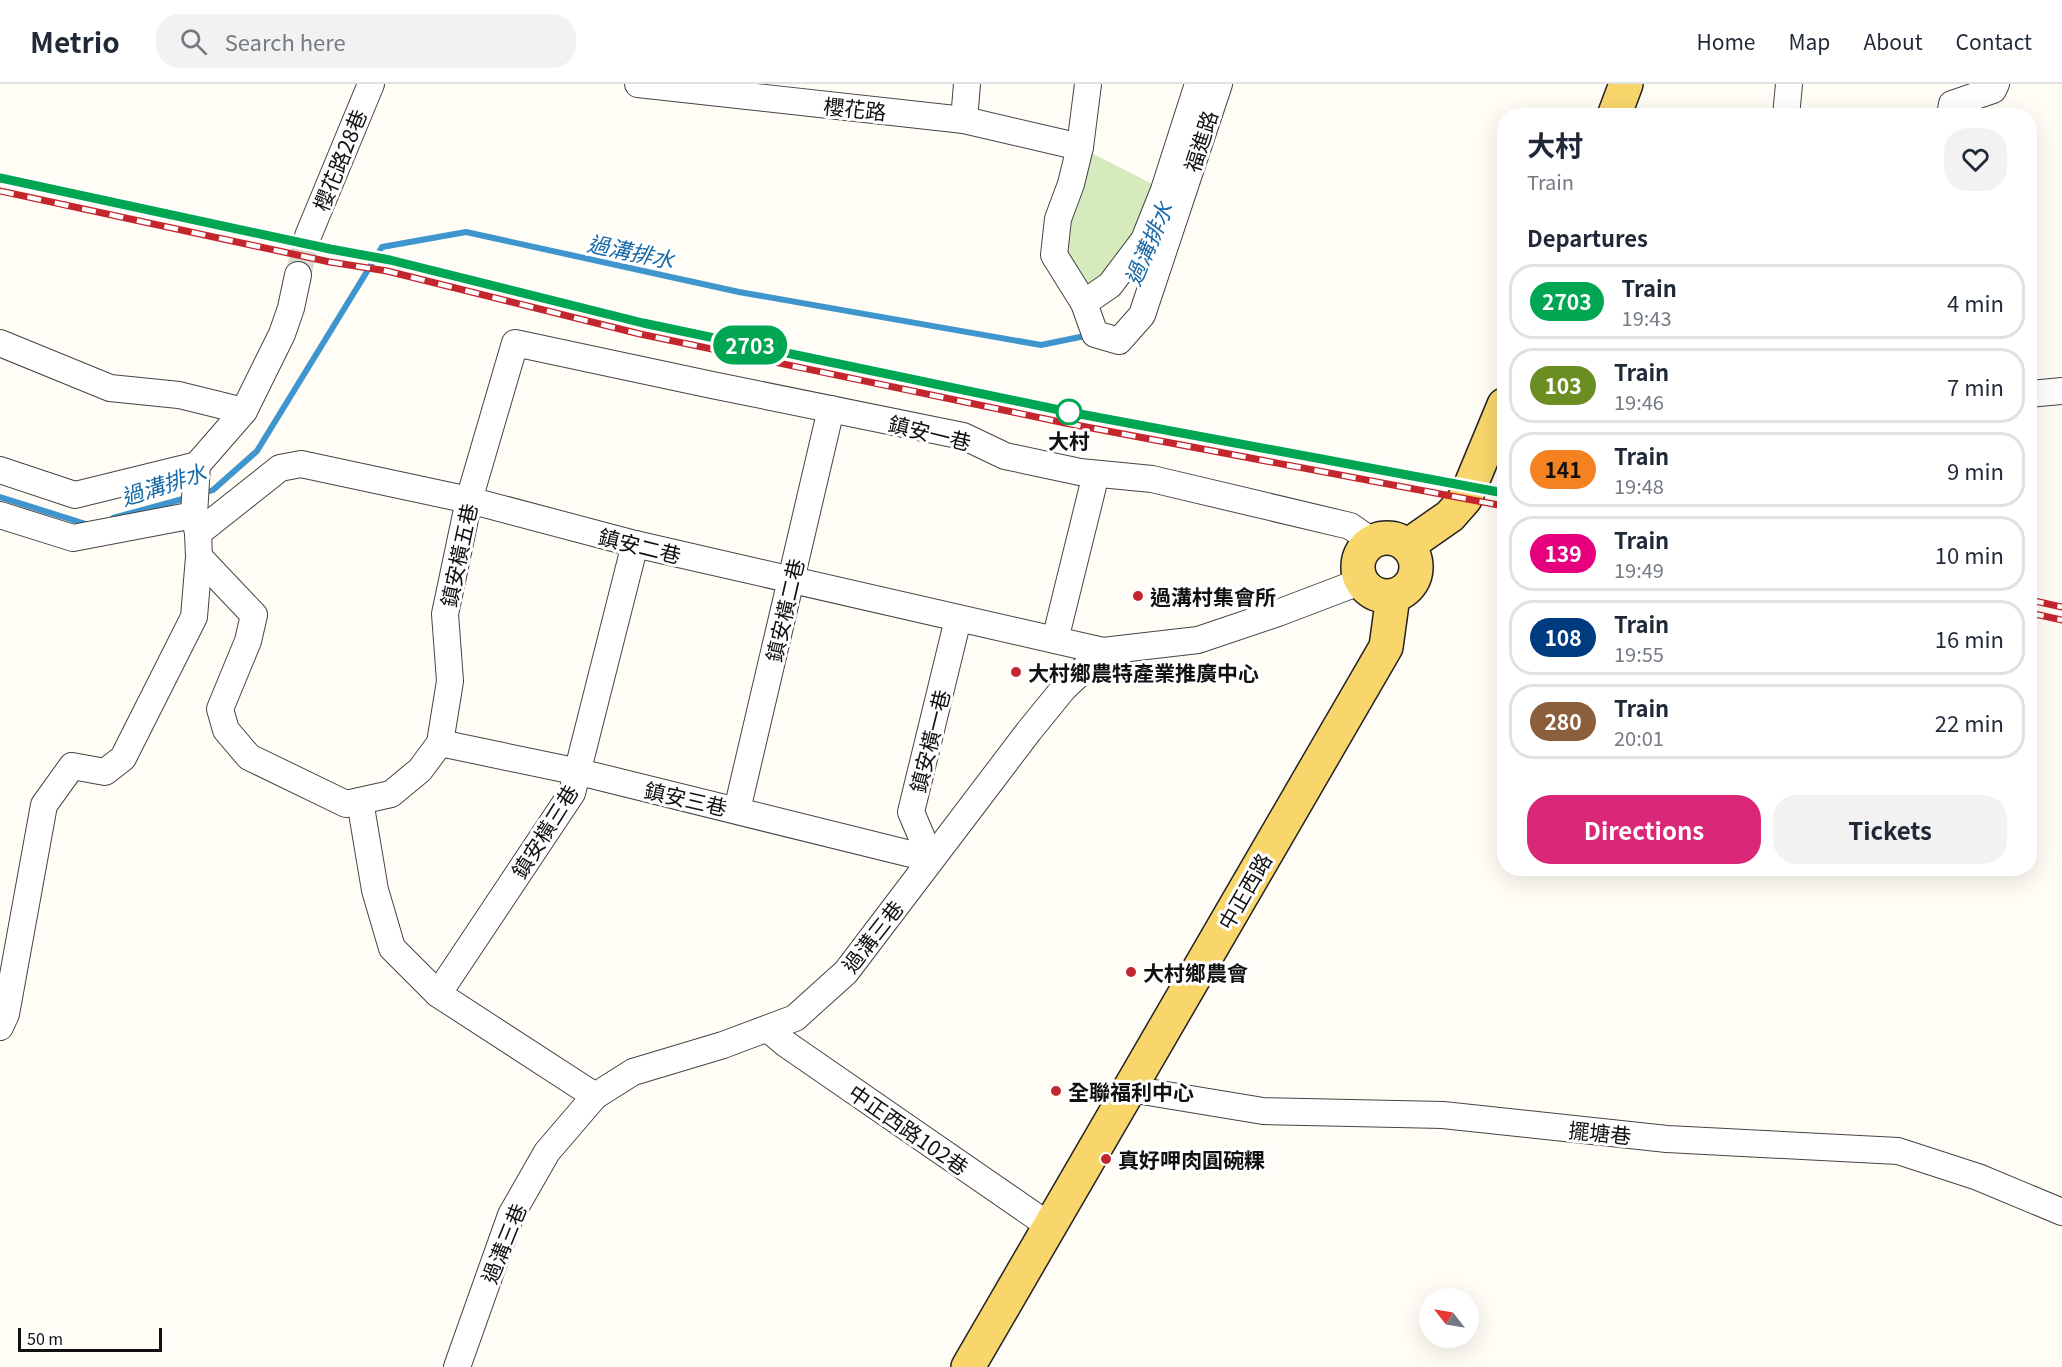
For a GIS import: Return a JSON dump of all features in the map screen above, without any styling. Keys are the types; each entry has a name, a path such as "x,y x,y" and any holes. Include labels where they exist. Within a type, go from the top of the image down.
{"main road":[{"path":"1617,108 1626,84"},
{"path":"1407,546 1450,516 1466,499 1497,422"},
{"path":"1390,539 1407,546 1416,561 1414,578 1401,593 1383,596 1374,593 1362,581 1359,564 1366,548 1373,542 1390,539"},
{"name":"中正西路","path":"968,1367 1386,648 1392,596"}],"street":[{"name":"櫻花路28巷","path":"308,236 371,84"},
{"name":"櫻花路","path":"638,84 964,120 1080,147"},
{"path":"964,120 967,84"},
{"path":"1084,303 1054,255 1058,219 1071,184 1080,147 1088,84"},
{"name":"福進路","path":"1198,84 1164,190 1144,240 1110,285 1084,303 1095,334 1119,341 1142,315 1219,84"},
{"path":"1786,108 1788,84"},
{"path":"1951,108 1952,104 1993,90 1996,84"},
{"path":"0,470 75,495 197,465 244,411 282,334 291,308 298,275"},
{"path":"0,343 110,388 179,395 244,411"},
{"name":"鎮安一巷","path":"515,343 963,436 1005,456 1096,474 1152,479 1350,526 1373,542"},
{"name":"鎮安橫五巷","path":"197,535 254,615 248,641 220,709 226,730 249,758 346,804 391,794 420,770 440,743 450,681 445,614 469,500 515,343"},
{"path":"2037,393 2062,391"},
{"name":"鎮安橫二巷","path":"737,810 831,410"},
{"name":"鎮安二巷","path":"197,535 280,468 301,464 469,500 635,544 1103,651"},
{"path":"0,1027 6,1014 44,805 72,766 105,772 123,758 194,617 197,465"},
{"path":"1055,640 1096,474"},
{"path":"0,515 73,538 197,535"},
{"name":"鎮安橫三巷","path":"438,994 572,793 635,544"},
{"path":"1103,651 1198,640 1362,581"},
{"name":"鎮安橫一巷","path":"931,860 911,812 958,619"},
{"name":"過溝三巷","path":"457,1367 511,1215 547,1152 595,1096 633,1072 723,1045 795,1017 846,972 1064,688 1103,651"},
{"name":"鎮安三巷","path":"440,743 579,771 931,860"},
{"path":"360,801 375,891 392,948 438,994 595,1096"},
{"name":"中正西路102巷","path":"768,1029 804,1057 1051,1227"},
{"name":"擺塘巷","path":"1130,1089 1263,1111 1443,1115 1667,1139 1898,1151 1977,1177 2062,1212"}],"green space":[{"path":"1080,147 1164,190 1084,303 1054,255"}],"waterway":[{"name":"過溝排水","path":"203,493 213,490 257,451 382,247 466,232 739,292 1041,345 1090,335"},
{"name":"過溝排水","path":"0,497 89,525"},
{"name":"過溝排水","path":"113,518 190,497"}],"tunnel":[{"path":"298,275 308,236"}],"railway":[{"path":"0,178 390,260 643,323 1069,412 1497,492"},
{"path":"0,191 330,262 387,271 640,334 1065,423 1497,505"},
{"path":"2037,602 2062,607"},
{"path":"2037,615 2062,620"}],"train":[{"name":"2703","path":"0,178 390,260 643,323 1069,412 1497,492"}],"place":[{"name":"大村","path":"1069,412"},
{"name":"過溝村集會所","path":"1138,596"},
{"name":"大村鄉農特產業推廣中心","path":"1016,672"},
{"name":"大村鄉農會","path":"1131,972"},
{"name":"全聯福利中心","path":"1056,1091"},
{"name":"真好呷肉圓碗粿","path":"1106,1159"}]}
